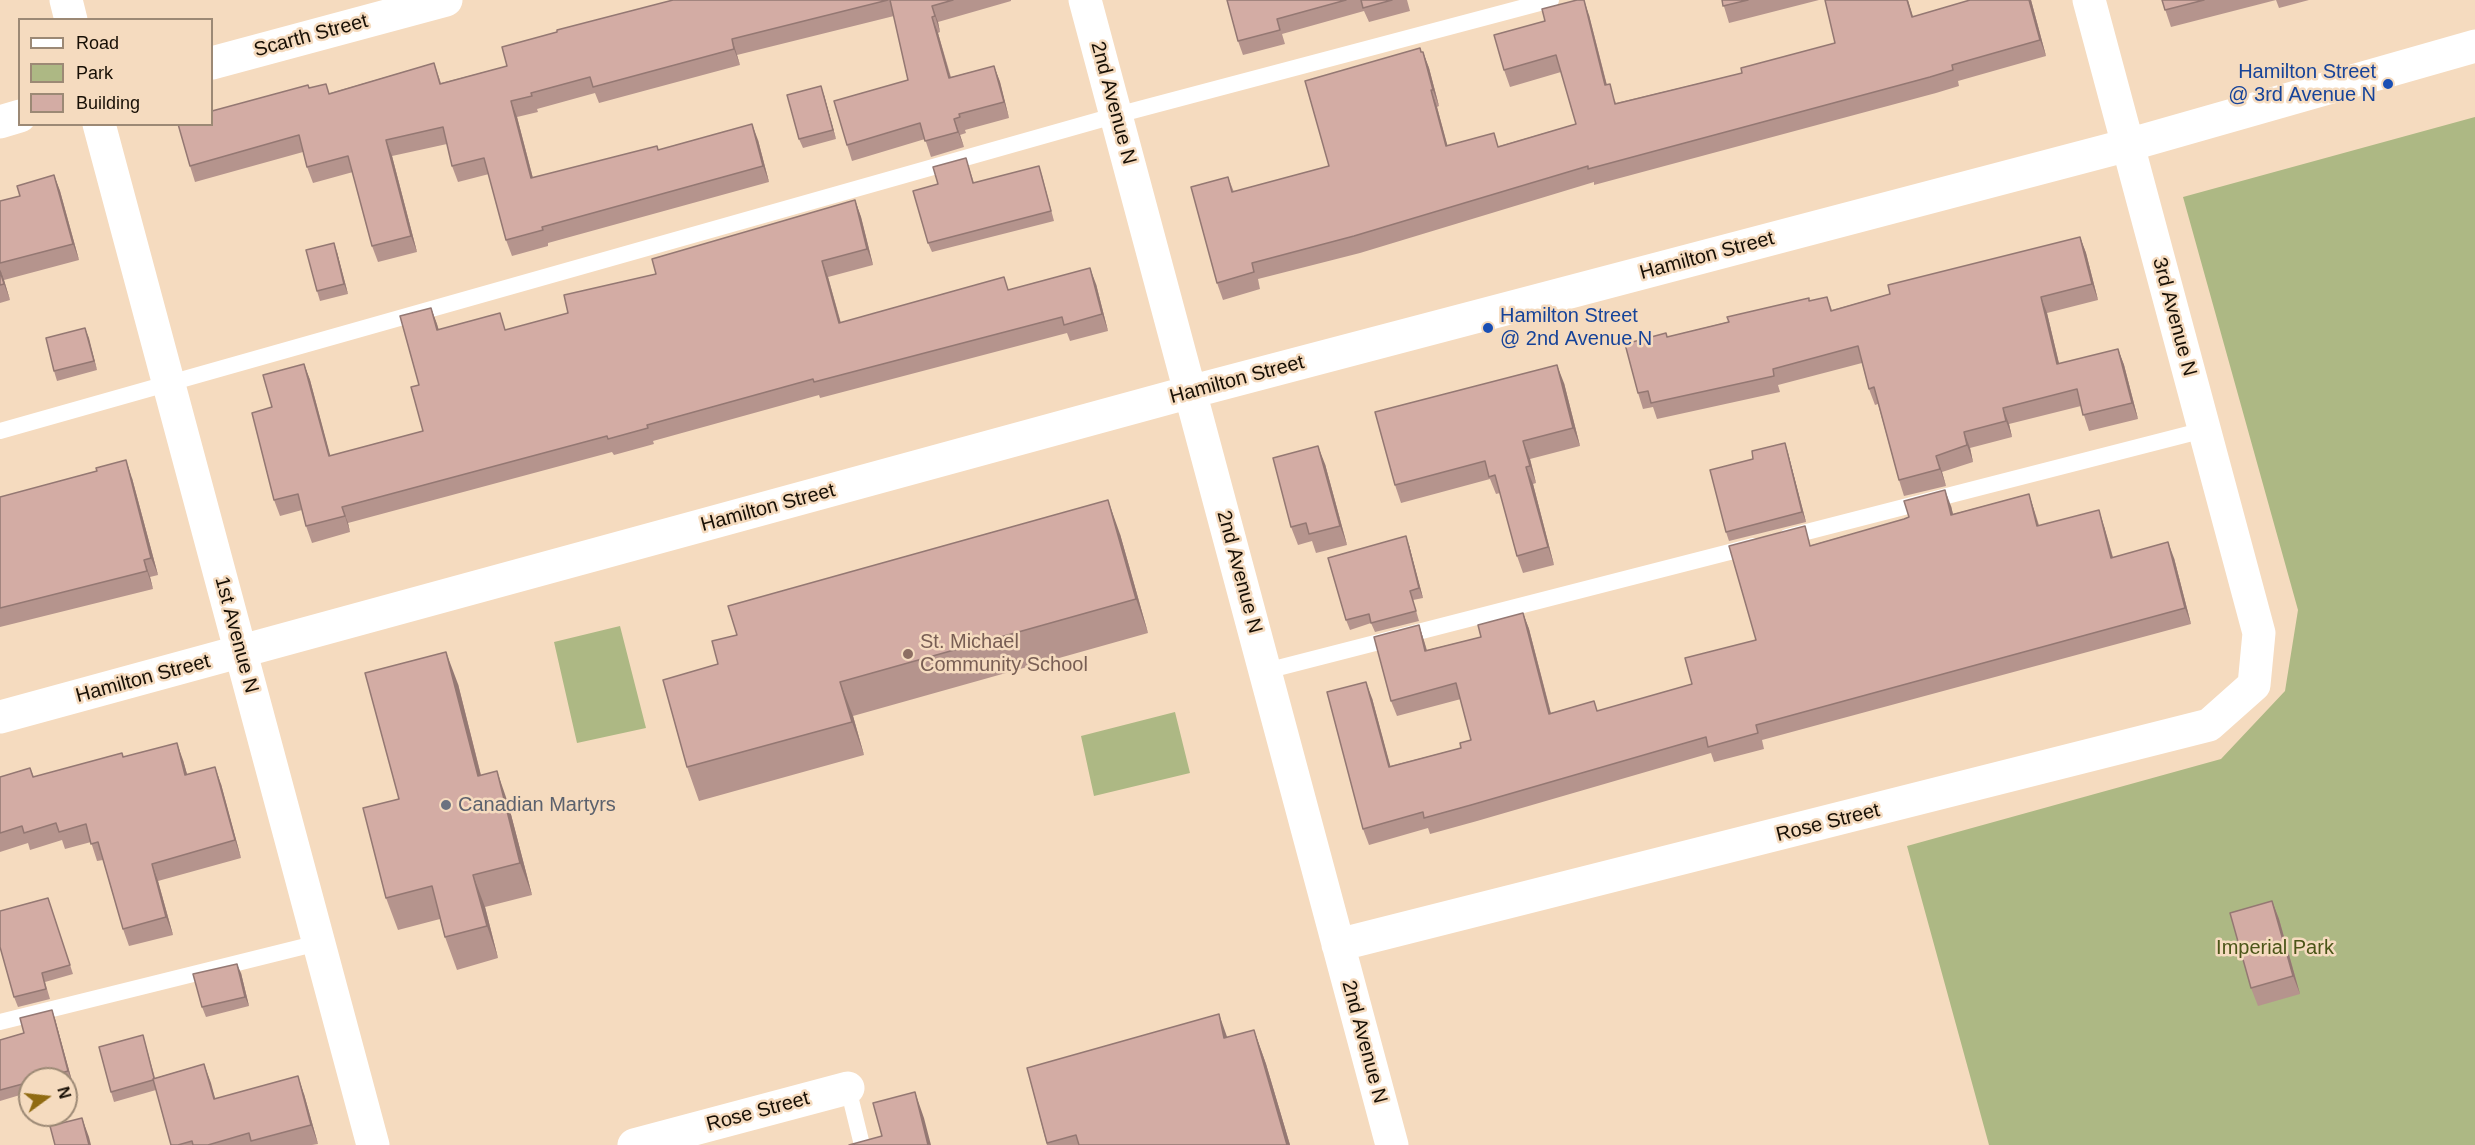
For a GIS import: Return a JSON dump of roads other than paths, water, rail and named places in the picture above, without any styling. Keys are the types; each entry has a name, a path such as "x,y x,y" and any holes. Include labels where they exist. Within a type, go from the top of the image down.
{"street":[{"path":"66,0 70,18"},
{"name":"Scarth Street","path":"213,63 446,0"},
{"name":"2nd Avenue N","path":"1085,0 1118,115 1392,1145"},
{"name":"3rd Avenue N","path":"2089,0 2259,633"},
{"name":"Hamilton Street","path":"0,717 1190,392 2128,145 2475,46"},
{"path":"0,122 18,117"},
{"name":"1st Avenue N","path":"100,126 373,1145"},
{"name":"Rose Street","path":"1338,945 2209,725 2254,685 2259,633"},
{"name":"Rose Street","path":"634,1145 848,1088"}],"lane":[{"path":"0,431 1118,115 1551,0"},
{"path":"1266,671 2204,430"},
{"path":"0,1022 318,943"},
{"path":"848,1088 862,1145"}],"place":[{"name":"Hamilton Street @ 3rd Avenue N","path":"2388,84"},
{"name":"Hamilton Street @ 2nd Avenue N","path":"1488,328"},
{"name":"St. Michael Community School","path":"908,654"},
{"name":"Canadian Martyrs","path":"446,805"}],"park label":[{"name":"Imperial Park","path":"2275,948"}]}
